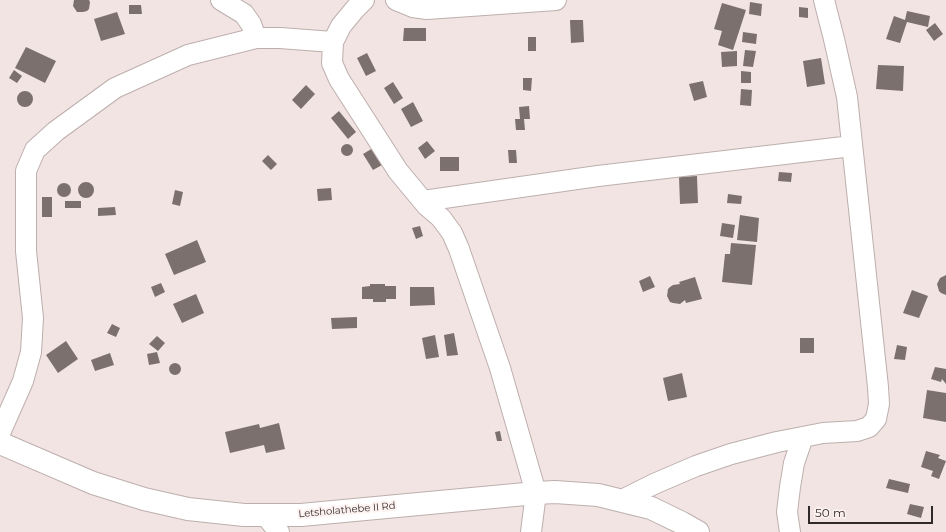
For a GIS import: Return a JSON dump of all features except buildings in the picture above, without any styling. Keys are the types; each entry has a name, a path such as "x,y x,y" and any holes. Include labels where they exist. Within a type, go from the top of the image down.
{"street":[{"path":"221,0 244,14 256,38"},
{"path":"364,0 341,26 333,42 332,63 339,80 398,171 427,206 441,218 452,233 459,249 500,368 536,493 531,532"},
{"path":"396,0 413,7 428,9 556,0"},
{"path":"620,501 654,484 696,466 731,454 777,442 823,433 857,432 869,426 876,419 879,404 878,388 847,97 824,0"},
{"path":"0,433 23,381 31,352 33,318 26,252 26,171 34,150 56,131 115,88 188,55 256,38 280,38 333,42"},
{"path":"423,201 598,176 852,146"},
{"path":"790,532 787,512 790,487 794,463 803,437"},
{"name":"Letsholathebe II Rd","path":"0,443 93,483 188,509 244,515 301,515 555,492 598,496 651,508 698,532"},
{"path":"265,515 279,532"}]}
